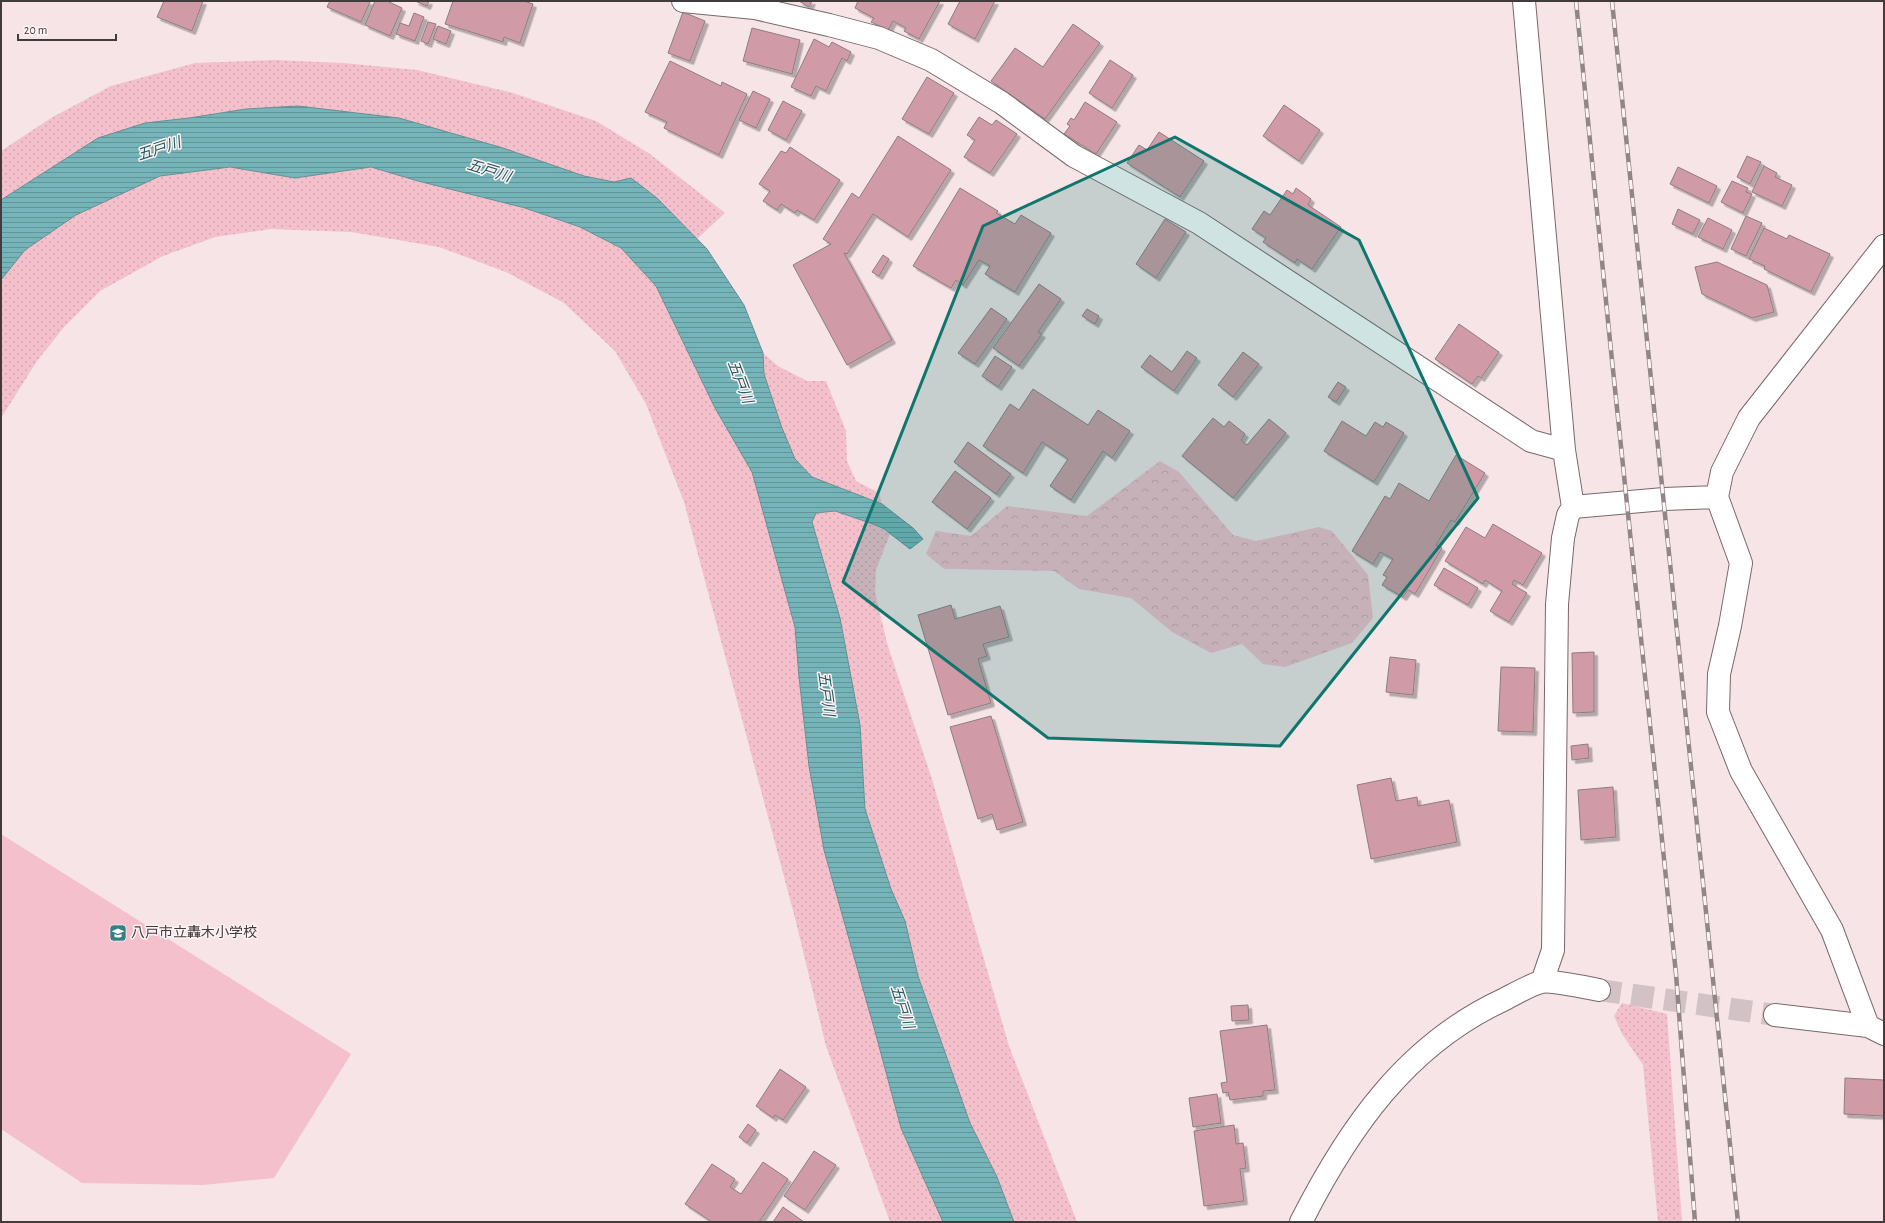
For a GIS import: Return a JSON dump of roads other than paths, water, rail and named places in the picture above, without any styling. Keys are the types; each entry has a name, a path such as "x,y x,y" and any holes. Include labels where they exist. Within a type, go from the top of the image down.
{"street":[{"path":"683,1 755,8 829,25 879,38 931,60 1002,103 1074,156 1199,223 1531,441 1564,450"},
{"path":"1524,1 1564,450 1573,507 1568,515 1563,538 1556,604 1553,950 1542,982"},
{"path":"1876,1030 1832,930 1741,771 1718,712 1719,674 1742,563 1717,497 1722,472 1749,418 1884,246"},
{"path":"1573,507 1664,499 1717,497"},
{"path":"1301,1222 1320,1184 1357,1125 1401,1073 1422,1053 1482,1010 1542,982 1599,990"},
{"path":"1775,1015 1876,1030"}],"water":[{"name":"五戸川","path":"298,106 399,118 503,148 584,176 614,182 631,178 657,198 707,249 744,305 763,353 764,374 782,428 795,459 812,477 882,504 913,528 923,539 910,549 884,529 835,511 816,513 812,522 840,618 860,725 865,809 891,889 905,921 918,976 970,1123 997,1177 1014,1222 943,1222 901,1128 824,850 809,766 795,627 752,472 715,408 656,286 621,248 580,227 525,208 418,181 371,167 295,178 230,167 160,176 76,215 25,250 1,280 1,200 98,138 145,123 246,109"}],"tunnel":[{"path":"1599,990 1775,1015"}],"railway":[{"path":"1576,1 1676,974 1695,1222"},
{"path":"1612,1 1738,1222"}],"place":[{"name":"八戸市立轟木小学校","path":"118,933"}]}
